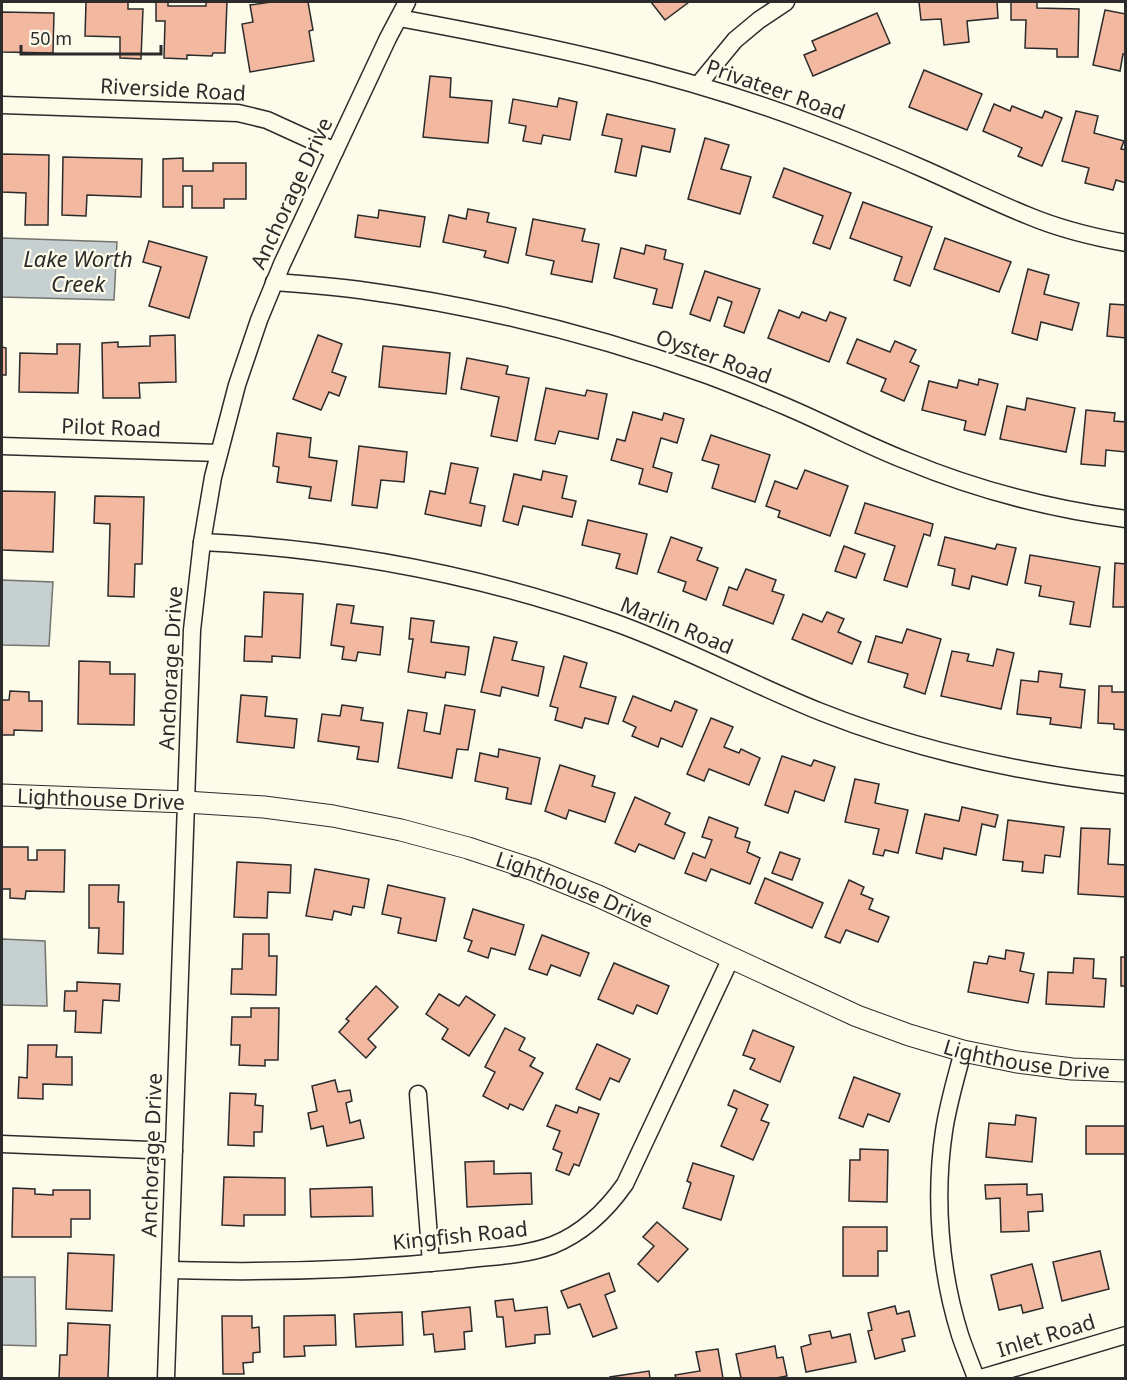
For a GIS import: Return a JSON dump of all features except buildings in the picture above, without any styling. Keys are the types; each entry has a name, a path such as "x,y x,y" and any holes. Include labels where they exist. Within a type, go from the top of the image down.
{"street":[{"name":"Anchorage Drive","path":"166,1378 192,630 202,542 219,453 237,385 259,320 274,282 407,2"},
{"path":"698,84 735,40 786,2"},
{"name":"Privateer Road","path":"399,18 586,55 698,84 825,128 899,158 1031,217 1066,229 1125,243"},
{"name":"Riverside Road","path":"2,105 238,113 267,120 335,151"},
{"name":"Oyster Road","path":"274,282 360,290 464,307 627,348 708,375 906,461 963,482 1035,503 1125,519"},
{"name":"Pilot Road","path":"2,446 219,453"},
{"name":"Marlin Road","path":"202,542 314,551 390,562 466,578 540,598 614,622 686,651 820,711 886,735 952,755 1020,770 1125,785"},
{"name":"Lighthouse Drive","path":"2,795 186,801 264,807 333,816 401,830 468,848 534,870 598,896 857,1016 909,1035 963,1051 1017,1062 1125,1071"},
{"name":"Kingfish Road","path":"170,1270 317,1270 431,1263 540,1250 582,1230 606,1209 625,1184 731,958"},
{"path":"963,1051 944,1133 940,1184 941,1235 950,1295 960,1335 978,1378"},
{"path":"418,1094 431,1263"},
{"path":"2,1144 174,1151"},
{"name":"Inlet Road","path":"978,1378 1125,1335"}],"water":[{"name":"Lake Worth Creek","path":"2,238 117,242 114,300 2,297"},
{"path":"2,580 53,582 49,646 2,645"},
{"path":"2,939 45,941 47,1006 2,1005"},
{"path":"2,1277 35,1277 36,1346 2,1345"}]}
